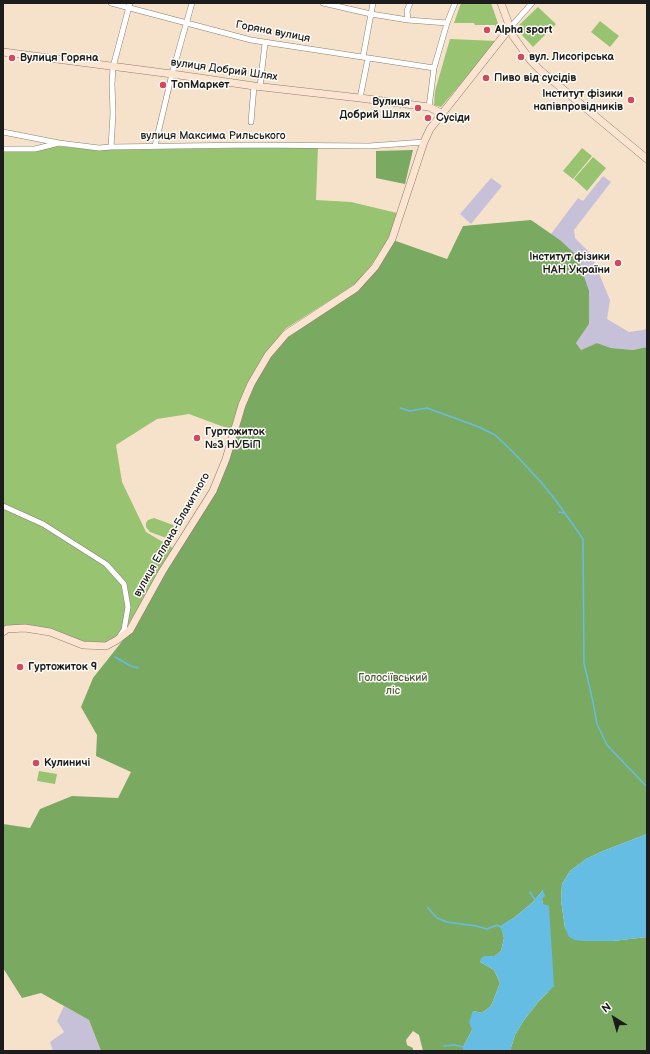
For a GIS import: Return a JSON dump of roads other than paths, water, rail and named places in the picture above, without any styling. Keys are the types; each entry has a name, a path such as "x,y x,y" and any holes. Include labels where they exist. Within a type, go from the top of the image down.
{"street":[{"name":"Горяна вулиця","path":"111,3 130,6 186,23 265,43 434,68"},
{"path":"155,146 172,74 192,3"},
{"path":"322,3 371,14 408,20 447,23"},
{"path":"360,98 373,3"},
{"path":"408,20 407,11 410,3"},
{"path":"429,107 434,68 447,23 455,3"},
{"path":"500,3 509,29 524,53 541,71 647,159"},
{"path":"509,29 532,3"},
{"path":"111,147 113,67 130,6"},
{"name":"вулиця Еллана-Блакитного","path":"117,640 130,630 162,572 213,491 226,459 242,405 251,384 268,356 286,334 356,288 375,267 392,239 424,142 430,129 441,113 509,29"},
{"path":"251,122 265,43"},
{"name":"вулиця Добрий Шлях","path":"3,52 429,107 441,113"},
{"path":"3,132 60,143"},
{"name":"вулиця Максима Рильського","path":"3,149 35,149 60,143 99,148 155,146 369,146 424,142"},
{"path":"3,506 43,524 106,564 124,584 128,607 124,630 117,640 106,646 83,645 50,632 25,628 7,629 3,632"}],"water":[{"path":"647,834 647,937 613,941 590,941 575,940 569,937 565,928 561,900 562,884 570,871 586,859"},
{"path":"543,890 545,896 542,899 543,904 549,906 554,986 539,1001 524,1020 515,1035 510,1051 463,1051 463,1047 472,1030 469,1022 473,1011 482,1013 491,1006 500,983 494,970 480,962 481,958 485,956 495,956 501,951 504,938 500,926 515,917 534,901"}],"waterway":[{"path":"400,408 410,411 427,408 479,427 495,435 541,482 583,539 584,663 597,724 607,745 647,787"},
{"path":"559,512 564,513"},
{"path":"115,657 131,666 138,668"},
{"path":"530,892 535,900"},
{"path":"428,908 437,918 447,922 487,929 497,925 502,928"},
{"path":"444,1046 454,1045 464,1047"}],"place":[{"name":"Alpha sport","path":"487,30"},
{"name":"вул. Лисогірська","path":"521,57"},
{"name":"Вулиця Горяна","path":"12,58"},
{"name":"Пиво від сусідів","path":"486,78"},
{"name":"ТопМаркет","path":"163,85"},
{"name":"Інститут фізики напівпровідників","path":"631,100"},
{"name":"Вулиця Добрий Шлях","path":"418,108"},
{"name":"Сусіди","path":"428,118"},
{"name":"Інститут фізики НАН України","path":"618,263"},
{"name":"Гуртожиток №3 НУБіП","path":"197,438"},
{"name":"Гуртожиток 9","path":"20,667"},
{"name":"Кулиничі","path":"36,763"}],"park label":[{"name":"Голосіївський ліс","path":"393,684"}]}
